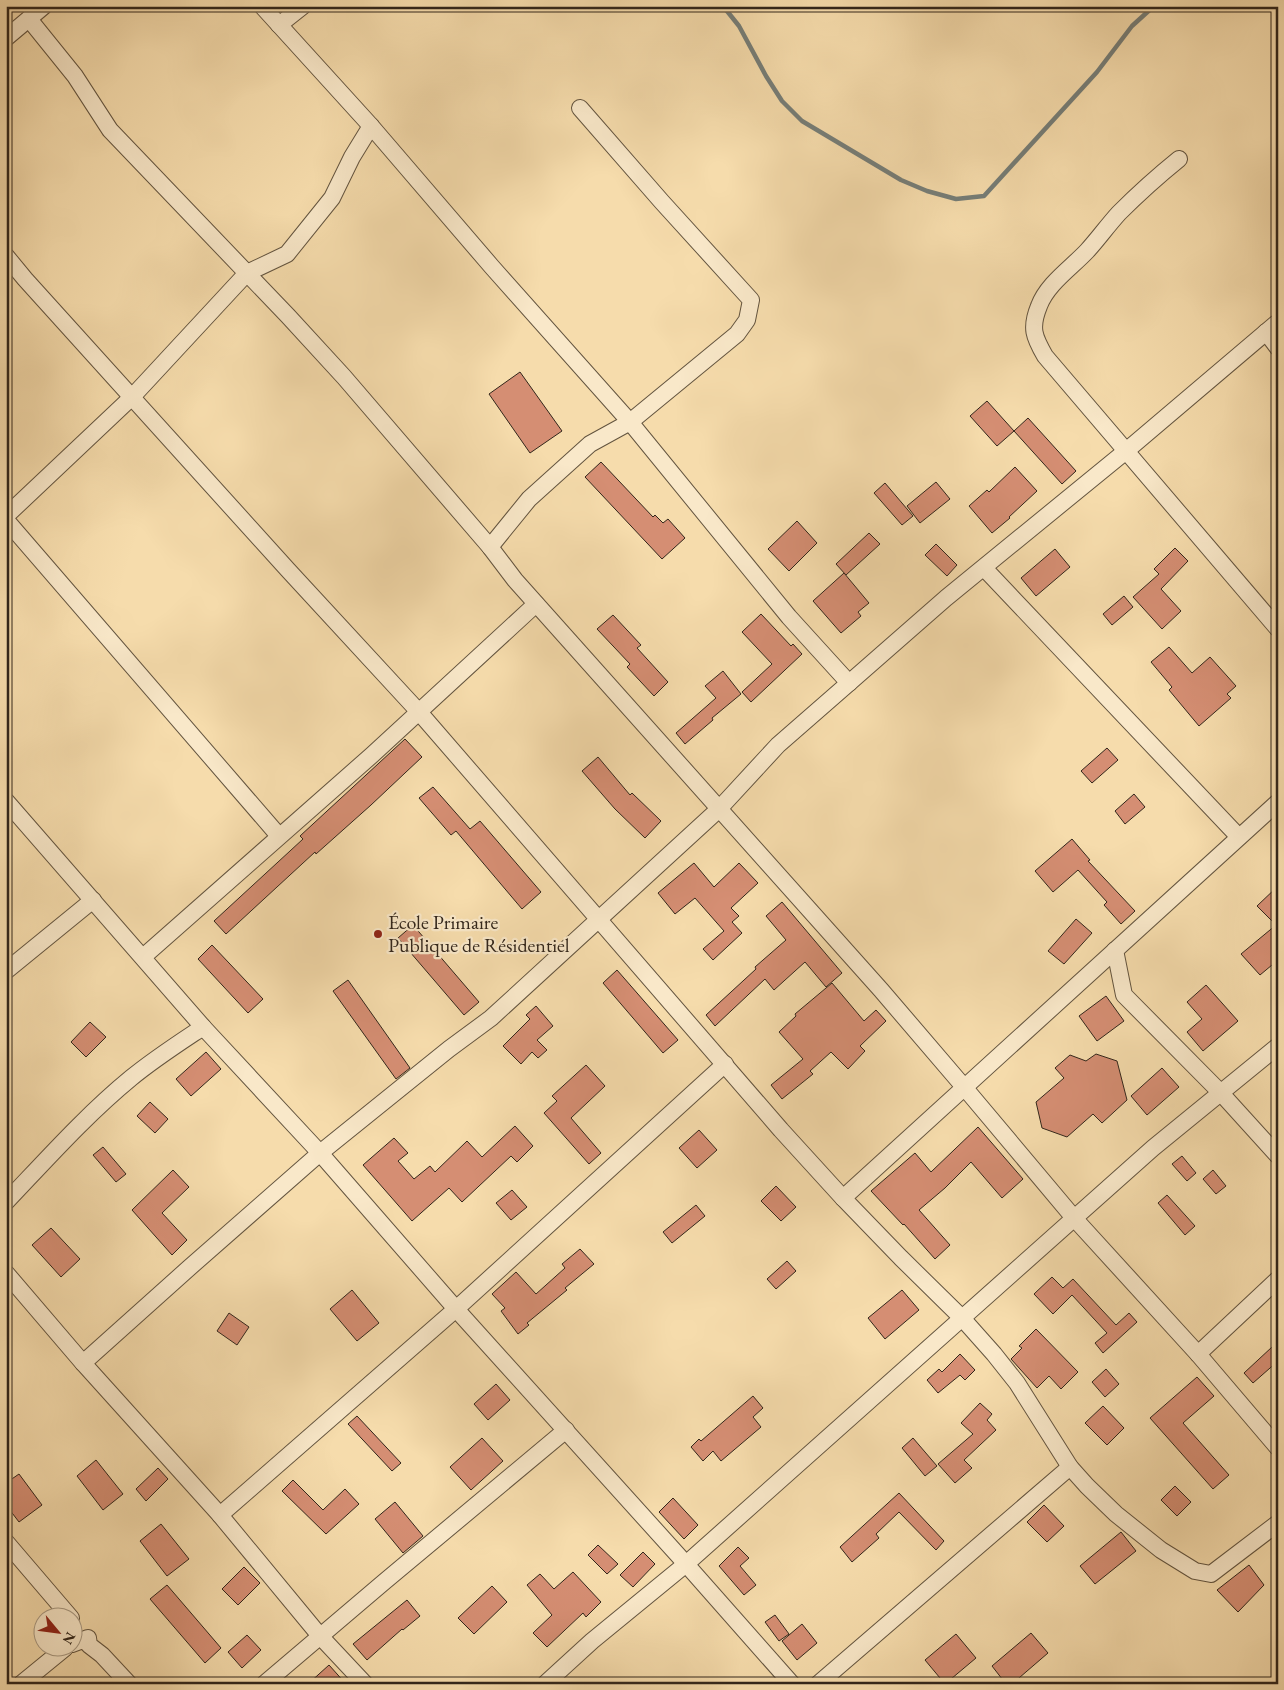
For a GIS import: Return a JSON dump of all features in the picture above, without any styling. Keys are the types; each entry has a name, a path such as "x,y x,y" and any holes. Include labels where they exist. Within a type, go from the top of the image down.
{"street":[{"path":"6,38 44,6"},
{"path":"262,6 371,126 492,267 630,422 789,617 848,683"},
{"path":"279,25 304,6"},
{"path":"29,19 75,76 110,130 247,273 344,378 490,547 515,580 718,810 817,918 964,1087 1074,1218 1198,1354 1278,1448"},
{"path":"490,547 529,500 570,461 590,444 630,422 736,334 748,320 751,300 580,108"},
{"path":"279,836 6,518 132,397 247,273 287,254 332,198 352,157 371,126"},
{"path":"1179,158 1125,208 1087,251 1050,288 1038,306 1034,337 1045,356 1278,629"},
{"path":"6,256 419,712 781,1130 843,1198 962,1318 1017,1383 1070,1467 1086,1486 1116,1514 1160,1550 1194,1571 1211,1574 1278,1523"},
{"path":"84,1363 320,1153 449,1049 491,1018 718,810 778,745 848,683 1272,328 1278,348"},
{"path":"984,568 1240,837"},
{"path":"143,957 419,712 536,604"},
{"path":"6,801 203,1027 320,1153 792,1684"},
{"path":"843,1198 1278,802"},
{"path":"6,971 93,900"},
{"path":"1115,950 1124,995 1220,1092 1278,1156"},
{"path":"6,1202 62,1143 130,1079 203,1027"},
{"path":"545,1684 592,1641 686,1564 1074,1218 1220,1092 1278,1046"},
{"path":"220,1515 456,1308 725,1064"},
{"path":"6,1273 220,1515 320,1636 365,1684"},
{"path":"1198,1354 1278,1279"},
{"path":"264,1684 566,1430"},
{"path":"818,1684 1070,1467"},
{"path":"6,1542 63,1608"},
{"path":"82,1642 102,1655 129,1684"},
{"path":"21,1684 53,1658"}],"building":[{"path":"520,372 562,431 530,453 489,394"},
{"path":"987,401 1014,431 997,446 970,416"},
{"path":"1028,418 1076,471 1062,484 1014,431"},
{"path":"601,462 653,517 655,515 663,523 668,519 685,538 662,559 585,477"},
{"path":"1015,467 1037,491 992,533 969,506 987,490 989,492"},
{"path":"936,482 950,499 920,523 907,506"},
{"path":"885,483 913,516 902,525 874,493"},
{"path":"797,521 817,543 789,571 768,549"},
{"path":"869,533 880,544 846,575 836,564"},
{"path":"936,544 957,565 947,576 925,555"},
{"path":"1175,548 1188,561 1161,589 1181,611 1162,629 1133,597 1159,574 1154,569"},
{"path":"1055,549 1070,567 1036,596 1021,578"},
{"path":"844,573 869,603 858,612 861,616 841,633 813,601"},
{"path":"1124,596 1133,607 1112,625 1103,614"},
{"path":"761,614 791,646 793,644 802,654 751,702 742,692 772,664 742,632"},
{"path":"613,615 641,645 637,648 668,682 654,696 627,667 630,664 597,629"},
{"path":"1169,647 1192,673 1210,657 1236,686 1227,694 1231,698 1199,726 1169,690 1172,687 1151,662"},
{"path":"723,671 741,694 685,744 676,733 716,698 705,686"},
{"path":"405,739 422,757 226,934 214,921 303,839 300,836"},
{"path":"1107,748 1118,760 1092,783 1081,771"},
{"path":"598,757 630,795 632,793 661,821 645,838 615,809 582,771"},
{"path":"433,787 470,829 480,821 541,892 522,909 456,831 451,835 419,798"},
{"path":"1134,794 1145,807 1125,824 1115,811"},
{"path":"1072,839 1090,860 1088,861 1135,911 1121,924 1104,905 1107,902 1078,870 1053,892 1035,871"},
{"path":"694,863 714,887 739,863 758,883 731,908 739,916 732,922 742,933 713,960 703,949 724,931 695,898 675,914 658,893"},
{"path":"1278,886 1278,960 1260,975 1241,954 1276,925 1257,906"},
{"path":"782,902 842,973 826,987 805,962 774,990 765,979 715,1026 706,1015 756,969 755,967 786,940 766,916"},
{"path":"1076,919 1092,933 1064,964 1048,951"},
{"path":"413,925 479,1002 464,1015 398,938"},
{"path":"212,945 263,999 248,1013 198,959"},
{"path":"617,970 678,1040 663,1053 603,983"},
{"path":"348,980 410,1068 396,1079 333,991"},
{"path":"832,983 864,1021 876,1010 886,1021 860,1046 865,1051 848,1069 831,1052 810,1071 813,1074 782,1099 771,1085 803,1059 779,1032 796,1016 795,1014"},
{"path":"1206,985 1238,1021 1203,1051 1187,1032 1202,1019 1187,1002"},
{"path":"1106,996 1124,1021 1097,1041 1079,1016"},
{"path":"536,1006 553,1026 537,1040 547,1050 538,1058 532,1052 521,1064 503,1046 530,1019 526,1015"},
{"path":"90,1022 106,1037 86,1057 71,1042"},
{"path":"206,1052 221,1069 191,1096 176,1079"},
{"path":"1096,1054 1117,1061 1127,1100 1102,1123 1093,1114 1067,1137 1042,1128 1036,1102 1064,1078 1055,1068 1070,1055 1086,1061"},
{"path":"586,1065 605,1086 571,1118 601,1153 589,1164 544,1113 557,1101 552,1096"},
{"path":"1162,1068 1179,1087 1147,1115 1131,1096"},
{"path":"150,1102 168,1119 155,1133 137,1116"},
{"path":"515,1126 533,1146 517,1162 511,1156 462,1202 449,1188 412,1221 363,1165 394,1138 408,1153 398,1161 414,1179 430,1166 435,1172 467,1141 482,1157"},
{"path":"978,1127 1023,1179 1002,1198 971,1162 919,1210 950,1245 935,1259 871,1191 915,1153 931,1172"},
{"path":"699,1130 717,1150 697,1168 679,1148"},
{"path":"103,1147 126,1174 116,1182 93,1155"},
{"path":"1182,1156 1196,1173 1187,1181 1172,1164"},
{"path":"173,1170 189,1187 162,1213 187,1240 172,1255 132,1210"},
{"path":"1213,1170 1226,1186 1216,1194 1203,1179"},
{"path":"776,1186 796,1207 781,1221 761,1201"},
{"path":"512,1190 527,1207 511,1220 496,1203"},
{"path":"1167,1195 1195,1226 1185,1235 1158,1203"},
{"path":"696,1205 705,1216 672,1243 663,1232"},
{"path":"51,1228 80,1259 61,1277 32,1245"},
{"path":"580,1249 594,1264 565,1288 567,1290 527,1323 529,1325 518,1334 501,1311 505,1308 492,1294 516,1272 536,1294 565,1268 562,1264"},
{"path":"787,1261 796,1271 776,1289 767,1279"},
{"path":"1052,1277 1063,1288 1073,1279 1116,1325 1129,1313 1137,1322 1103,1353 1095,1343 1107,1333 1072,1295 1053,1314 1034,1294"},
{"path":"352,1290 379,1323 357,1341 330,1309"},
{"path":"902,1290 919,1310 885,1339 868,1318"},
{"path":"229,1313 249,1327 237,1345 217,1331"},
{"path":"1036,1329 1078,1372 1061,1389 1049,1376 1037,1388 1011,1359 1022,1348 1019,1346"},
{"path":"1272,1347 1278,1354 1278,1361 1253,1383 1244,1373"},
{"path":"960,1354 975,1370 965,1380 960,1375 938,1393 927,1380 939,1369 942,1372"},
{"path":"1106,1369 1119,1384 1105,1397 1092,1382"},
{"path":"1197,1377 1214,1396 1183,1423 1229,1475 1213,1489 1150,1418"},
{"path":"496,1384 510,1400 488,1420 474,1404"},
{"path":"753,1396 763,1408 753,1417 761,1427 721,1461 713,1451 703,1461 691,1447 699,1439 701,1441"},
{"path":"980,1403 992,1414 987,1420 996,1430 964,1460 972,1468 955,1483 938,1464 973,1434 961,1423"},
{"path":"1103,1406 1124,1428 1107,1445 1085,1423"},
{"path":"357,1416 401,1463 392,1471 348,1424"},
{"path":"482,1438 503,1461 471,1490 450,1467"},
{"path":"913,1438 937,1466 925,1476 902,1448"},
{"path":"96,1460 123,1494 103,1510 77,1476"},
{"path":"158,1468 168,1479 146,1501 136,1489"},
{"path":"19,1474 42,1505 19,1522 6,1505 6,1483"},
{"path":"293,1480 323,1510 345,1489 359,1504 326,1534 282,1491"},
{"path":"1175,1486 1191,1502 1177,1516 1161,1500"},
{"path":"899,1493 944,1541 936,1550 899,1512 876,1534 879,1538 852,1562 840,1547"},
{"path":"673,1498 698,1525 684,1539 659,1512"},
{"path":"395,1502 423,1536 403,1553 375,1519"},
{"path":"1044,1505 1064,1526 1047,1542 1027,1522"},
{"path":"161,1524 189,1559 167,1576 140,1541"},
{"path":"1121,1532 1136,1551 1095,1584 1080,1566"},
{"path":"598,1545 618,1564 607,1574 588,1555"},
{"path":"738,1547 749,1558 740,1566 756,1585 744,1595 719,1566"},
{"path":"643,1552 655,1564 633,1587 620,1575"},
{"path":"1249,1565 1264,1585 1238,1612 1217,1590"},
{"path":"244,1567 260,1583 238,1605 222,1589"},
{"path":"573,1572 601,1602 586,1617 583,1613 547,1647 533,1633 552,1615 527,1585 540,1574 554,1589"},
{"path":"167,1585 221,1648 205,1663 150,1599"},
{"path":"492,1586 507,1602 474,1634 458,1618"},
{"path":"407,1600 420,1616 367,1660 353,1644"},
{"path":"775,1615 789,1634 779,1641 765,1622"},
{"path":"802,1624 817,1643 797,1660 782,1641"},
{"path":"1031,1633 1048,1653 1012,1684 1006,1684 992,1666"},
{"path":"956,1634 976,1658 945,1684 925,1660"},
{"path":"247,1635 261,1650 242,1668 228,1652"},
{"path":"329,1665 346,1684 308,1684"}],"waterway":[{"path":"723,6 739,26 782,101 802,121 901,180 927,191 956,199 984,196 1097,72 1132,26 1154,6"}],"place":[{"name":"École Primaire Publique de Résidentiel","path":"378,934"}]}
